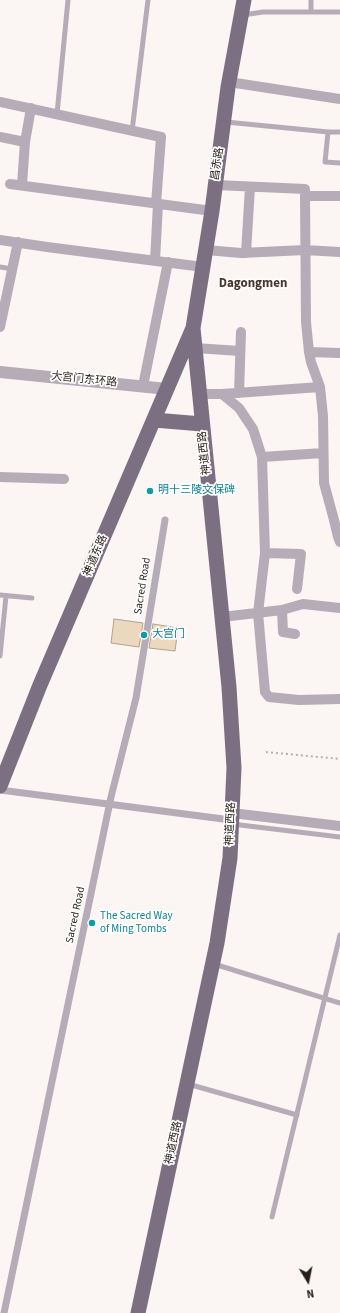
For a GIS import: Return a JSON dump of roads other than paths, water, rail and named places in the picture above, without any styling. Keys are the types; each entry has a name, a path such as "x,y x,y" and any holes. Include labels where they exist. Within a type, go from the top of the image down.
{"main road":[{"name":"昌赤路","path":"193,328 216,185 229,82 244,0"},
{"name":"神道西路","path":"138,1313 213,963 230,858 234,768 229,687 193,328"},
{"name":"神道东路","path":"0,786 4,767 193,328"},
{"path":"154,420 178,426 202,424"}],"street":[{"path":"229,82 340,99"},
{"path":"0,102 161,137 155,261"},
{"path":"22,185 31,108"},
{"path":"0,138 26,142"},
{"path":"10,184 212,211"},
{"path":"216,185 305,189 306,322 311,362 320,387 323,416 324,483 337,522 338,538 340,542"},
{"path":"246,253 250,187"},
{"path":"305,196 340,196"},
{"path":"0,240 203,267"},
{"path":"0,326 3,294 12,268 18,242"},
{"path":"206,250 246,253 305,250 340,252"},
{"path":"143,386 168,262"},
{"path":"239,393 241,332"},
{"path":"195,348 240,351"},
{"path":"309,352 340,353"},
{"name":"大宫门东环路","path":"0,372 167,389"},
{"path":"199,394 222,394 320,387"},
{"path":"222,394 239,408 253,429 262,457 265,553 258,613 265,692 269,697 298,700 340,699"},
{"path":"262,457 324,453"},
{"path":"0,477 64,478"},
{"path":"330,504 340,499"},
{"name":"Sacred Road","path":"4,1313 109,805 136,698 165,520"},
{"path":"265,553 301,554 296,589"},
{"path":"222,617 282,610 303,604 340,608"},
{"path":"282,610 283,632 295,634"},
{"path":"0,790 109,805 232,819 340,826"}],"lane":[{"path":"57,114 68,0"},
{"path":"132,130 148,0"},
{"path":"311,0 312,12"},
{"path":"242,15 263,12 340,12"},
{"path":"224,122 340,132"},
{"path":"328,132 325,162 340,163"},
{"path":"0,267 12,268"},
{"path":"0,595 32,598"},
{"path":"0,656 6,596"},
{"path":"232,819 340,837"},
{"path":"272,1217 340,935"},
{"path":"213,963 340,1003"},
{"path":"187,1084 297,1115"}],"place":[{"name":"明十三陵文保碑","path":"150,491"},
{"name":"大宫门","path":"144,635"},
{"name":"The Sacred Way of Ming Tombs","path":"92,923"}],"district":[{"name":"Dagongmen","path":"253,284"}]}
